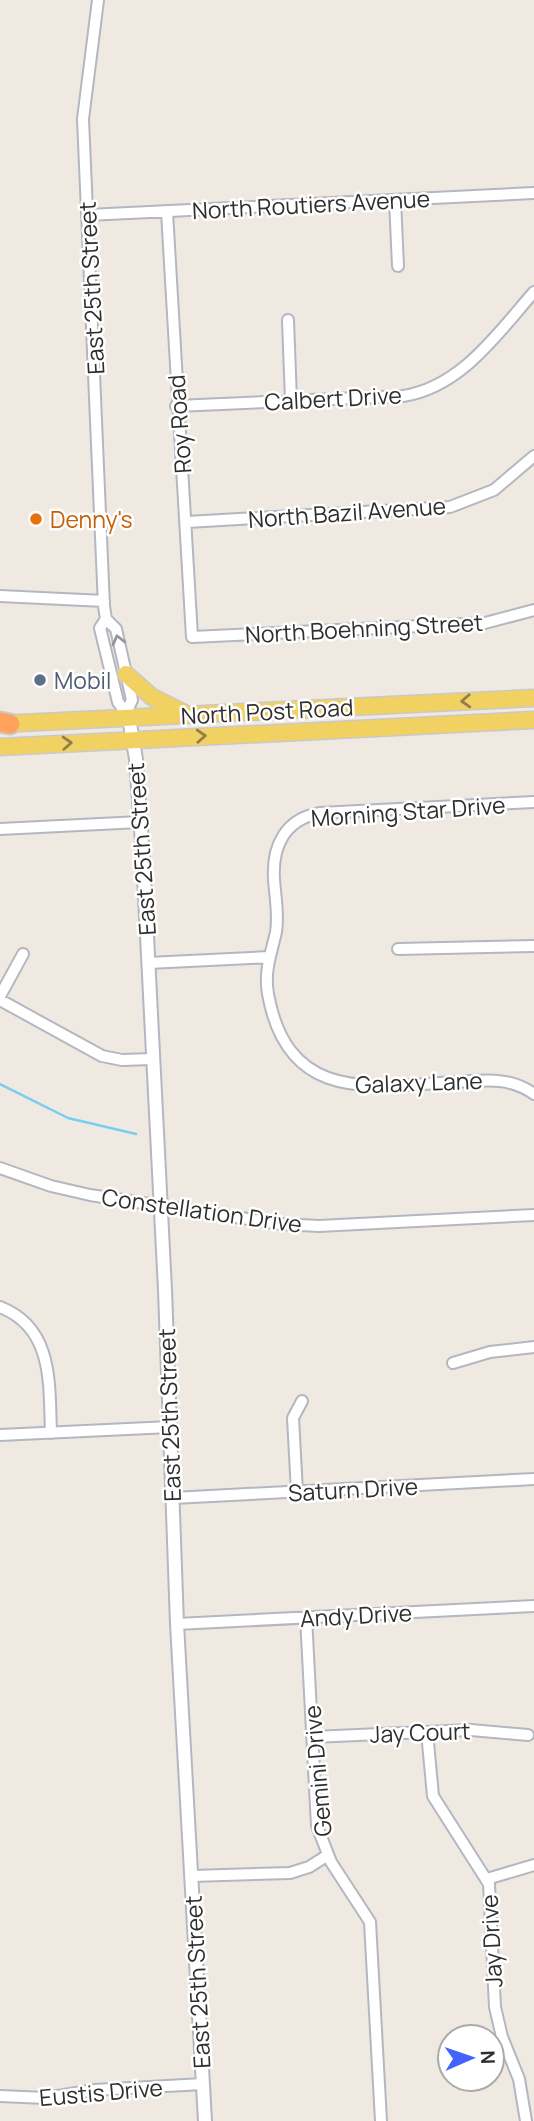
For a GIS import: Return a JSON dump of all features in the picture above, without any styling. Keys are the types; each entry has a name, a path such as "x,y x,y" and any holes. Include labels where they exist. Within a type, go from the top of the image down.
{"main road":[{"path":"126,674 152,697 188,715"},
{"name":"North Post Road","path":"3,723 128,714 188,715 534,698"},
{"name":"North Post Road","path":"0,747 534,720"}],"street":[{"name":"East 25th Street","path":"98,0 83,108 104,601 106,619 116,629 132,700 128,714 140,822 148,963 177,1623 205,2121"},
{"name":"North Routiers Avenue","path":"88,215 534,192"},
{"path":"395,200 398,266"},
{"name":"Roy Road","path":"167,212 176,406 187,522 192,637"},
{"name":"Calbert Drive","path":"176,406 403,396 440,384 465,367 534,292"},
{"path":"288,320 291,401"},
{"name":"North Bazil Avenue","path":"187,522 450,507 498,488 534,456"},
{"path":"0,596 104,601"},
{"name":"North Boehning Street","path":"192,637 485,623 534,610"},
{"name":"East 25th Street","path":"106,619 100,628 118,702 128,714"},
{"name":"Morning Star Drive","path":"306,1067 285,1041 267,986 269,957 277,919 275,851 283,836 299,820 320,813 534,802"},
{"path":"0,829 140,822"},
{"path":"398,949 534,946"},
{"path":"23,954 0,998 102,1056 122,1060 152,1059"},
{"path":"148,963 269,957"},
{"name":"Galaxy Lane","path":"306,1067 323,1078 353,1086 494,1080 512,1083 534,1094"},
{"name":"Constellation Drive","path":"0,1168 77,1192 311,1226 534,1215"},
{"path":"0,1307 21,1318 44,1350 49,1371 51,1433"},
{"path":"453,1363 490,1352 534,1347"},
{"path":"296,1492 293,1418 302,1401"},
{"path":"0,1435 170,1427"},
{"name":"Saturn Drive","path":"173,1499 534,1479"},
{"name":"Andy Drive","path":"177,1623 534,1606"},
{"name":"Gemini Drive","path":"306,1617 317,1826 328,1855 367,1914 373,1938 381,2121"},
{"name":"Jay Court","path":"312,1737 471,1730 528,1735"},
{"name":"Jay Drive","path":"426,1732 433,1796 487,1879 495,2007 502,2037 519,2079 526,2121"},
{"path":"192,1876 293,1872 328,1855"},
{"path":"487,1879 534,1865"},
{"name":"Eustis Drive","path":"0,2096 46,2098 94,2090 203,2084"}],"waterway":[{"path":"0,1084 68,1118 136,1134"}],"place":[{"name":"Denny's","path":"36,519"},
{"name":"Mobil","path":"40,680"}]}
